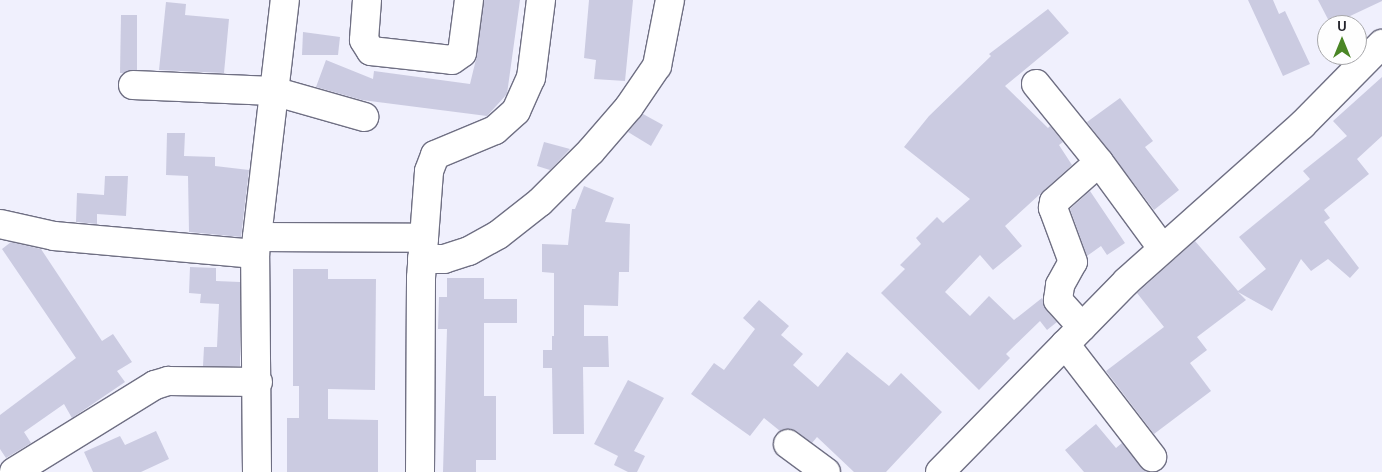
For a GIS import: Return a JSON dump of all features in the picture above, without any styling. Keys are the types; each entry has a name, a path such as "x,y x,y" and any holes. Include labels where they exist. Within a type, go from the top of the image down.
{"street":[{"path":"257,472 256,245 285,0"},
{"path":"367,0 364,40 371,51 452,60 462,54 469,0"},
{"path":"420,472 423,249 429,171 435,155 495,130 516,110 532,78 541,0"},
{"path":"0,224 54,236 256,245 423,249 444,259 469,251 498,234 540,202 591,151 629,107 657,66 670,0"},
{"path":"940,472 1162,248 1302,125 1382,44"},
{"path":"1036,84 1099,162 1162,248"},
{"path":"132,85 273,91 364,118"},
{"path":"1099,162 1054,202 1053,208 1073,262 1060,285 1058,300 1074,336 1152,458"},
{"path":"14,472 155,385 168,381 258,382"},
{"path":"788,444 826,472"}],"building":[{"path":"484,0 520,0 507,94 487,116 362,100 316,87 326,60 373,79 374,71 470,84 477,55"},
{"path":"589,0 633,0 625,81 594,79 596,60 584,58"},
{"path":"1248,0 1273,0 1279,14 1285,11 1310,64 1283,76"},
{"path":"1318,0 1382,0 1352,15 1326,15"},
{"path":"166,2 186,4 185,15 229,19 224,73 159,70"},
{"path":"1048,9 1069,33 1005,86 1048,128 1050,126 1063,142 1059,145 1072,165 1005,226 1022,246 993,270 980,255 945,292 970,316 989,296 1014,320 1042,298 1046,310 1057,322 1047,330 1040,321 1006,354 1010,358 979,390 881,293 905,269 900,265 921,244 916,238 937,217 943,223 970,199 904,147 929,116 991,56 989,54"},
{"path":"121,15 137,15 137,70 123,73 120,73"},
{"path":"303,32 340,37 338,55 302,55"},
{"path":"1382,77 1382,136 1357,159 1369,174 1324,210 1330,218 1324,222 1359,268 1350,278 1328,259 1311,271 1301,259 1272,311 1238,292 1246,300 1197,337 1207,350 1190,363 1211,391 1154,434 1106,371 1164,327 1137,293 1195,241 1238,291 1266,269 1239,237 1310,179 1303,171 1347,136 1333,121"},
{"path":"1120,98 1153,141 1145,147 1179,190 1154,210 1087,122"},
{"path":"643,114 663,125 651,146 628,132"},
{"path":"167,133 185,133 184,156 215,157 215,166 249,170 241,237 189,232 188,176 166,175"},
{"path":"544,142 570,149 550,170 537,166"},
{"path":"105,176 128,176 126,216 97,214 97,224 76,222 77,193 104,195"},
{"path":"584,186 614,198 605,222 630,224 629,272 619,272 618,306 584,305 584,336 608,336 609,367 583,367 584,434 553,434 552,368 543,368 543,350 552,350 552,336 554,336 554,273 542,272 542,244 568,245 572,209 575,209"},
{"path":"1090,191 1125,243 1107,255 1101,246 1087,256 1070,209"},
{"path":"11,242 41,249 102,341 113,334 132,362 117,371 125,382 72,418 64,404 24,432 31,443 6,458 0,449 0,415 76,358 2,249"},
{"path":"190,267 216,268 216,281 240,282 240,366 203,366 204,347 217,347 219,304 200,303 201,294 189,293"},
{"path":"293,269 328,269 328,279 376,279 375,390 328,389 328,419 378,420 378,472 287,472 287,418 299,418 299,386 293,386"},
{"path":"447,278 484,278 484,299 517,299 517,323 484,323 484,396 496,396 496,460 476,460 476,472 443,472 447,329 438,329 439,297 447,297"},
{"path":"759,300 789,326 781,335 803,354 793,365 818,387 847,352 889,386 901,373 942,412 886,472 854,472 817,437 812,443 790,429 780,431 764,418 750,436 691,394 714,363 724,370 755,329 743,318"},
{"path":"628,380 664,398 634,451 645,456 637,472 628,472 614,465 618,456 594,444"},
{"path":"1096,424 1116,448 1122,443 1147,472 1084,472 1065,450"},
{"path":"156,431 169,459 141,472 93,472 84,452 120,436 125,445"}]}
